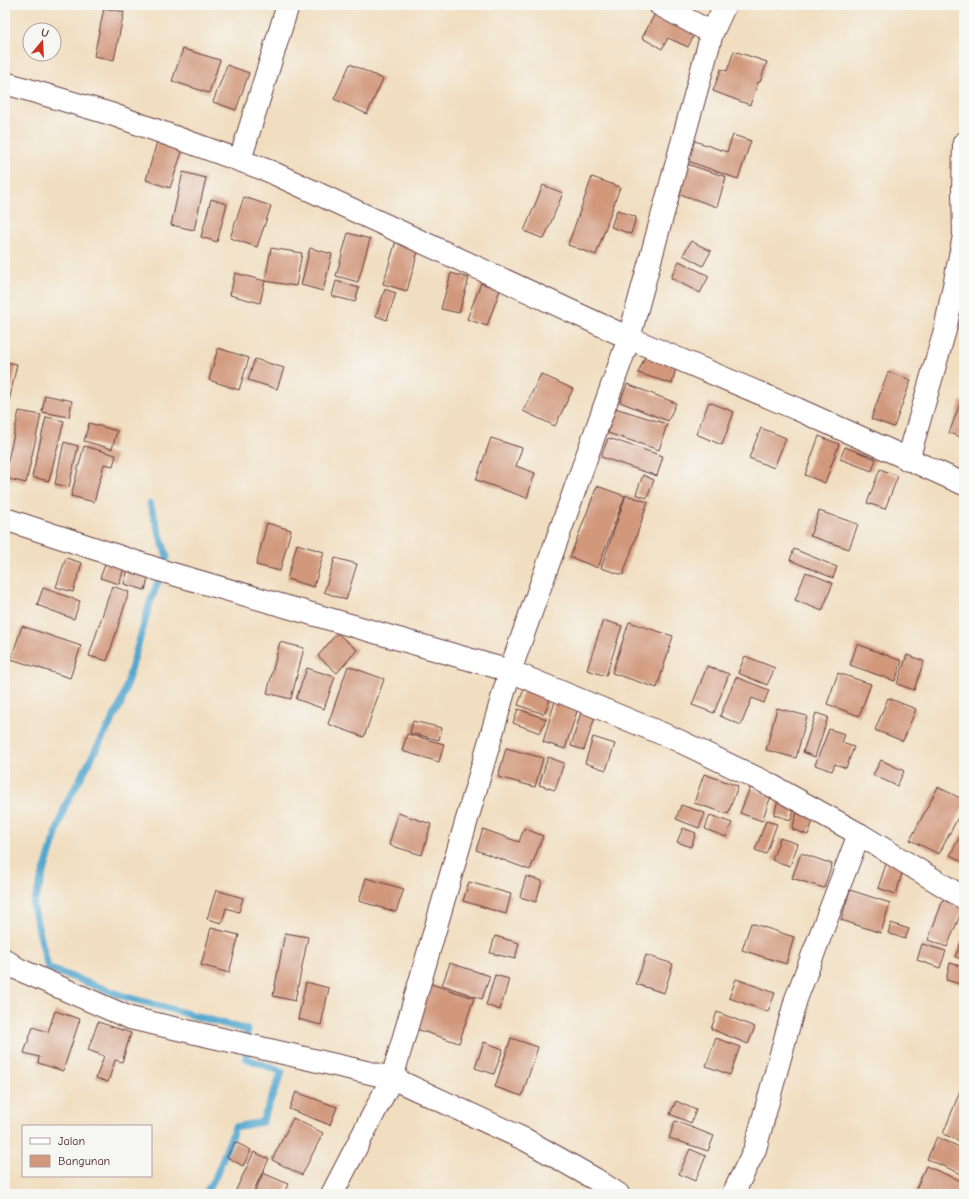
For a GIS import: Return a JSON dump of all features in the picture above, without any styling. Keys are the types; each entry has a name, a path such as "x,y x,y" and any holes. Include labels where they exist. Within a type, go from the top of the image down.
{"street":[{"path":"240,160 288,5"},
{"path":"660,5 712,33"},
{"path":"332,1194 392,1078 510,671 629,338 712,33 725,5"},
{"path":"5,83 111,114 269,171 629,338 797,409 964,484"},
{"path":"908,460 945,330 964,236 964,143"},
{"path":"5,519 161,571 510,671 675,739 767,783 859,834 964,898"},
{"path":"733,1194 755,1148 796,999 859,834"},
{"path":"5,960 18,969 130,1018 392,1078 526,1140 595,1179 618,1194"}],"building":[{"path":"769,5 782,5 780,9"},
{"path":"104,8 124,12 114,60 94,56"},
{"path":"657,10 697,29 688,47 668,38 662,49 642,38"},
{"path":"183,49 220,60 209,93 172,81"},
{"path":"734,51 767,62 750,105 713,91 721,69 727,71"},
{"path":"350,64 383,79 367,114 334,99"},
{"path":"227,65 249,73 236,110 213,102"},
{"path":"733,135 751,141 738,179 685,160 692,140 727,152"},
{"path":"158,138 184,146 170,188 146,180"},
{"path":"684,163 726,177 717,207 674,192"},
{"path":"183,172 206,178 194,230 171,225"},
{"path":"592,177 620,187 596,255 568,245"},
{"path":"543,185 563,193 544,239 524,231"},
{"path":"244,197 271,206 257,247 230,238"},
{"path":"211,199 227,204 217,242 201,237"},
{"path":"617,210 636,217 631,234 611,227"},
{"path":"348,233 370,239 358,282 336,276"},
{"path":"396,241 419,248 407,291 383,284"},
{"path":"691,241 711,251 703,266 683,255"},
{"path":"271,248 302,253 296,286 265,281"},
{"path":"310,248 332,254 323,291 301,285"},
{"path":"679,261 709,276 700,293 671,278"},
{"path":"235,273 265,281 260,303 230,295"},
{"path":"451,273 469,278 459,313 441,309"},
{"path":"336,281 359,288 355,302 332,296"},
{"path":"481,283 500,290 487,326 467,319"},
{"path":"385,289 396,293 387,320 376,316"},
{"path":"218,348 249,358 239,390 209,380"},
{"path":"646,354 676,367 672,384 638,373"},
{"path":"255,359 284,368 277,389 248,380"},
{"path":"5,362 17,364 7,411 5,410"},
{"path":"888,372 911,380 894,427 871,419"},
{"path":"541,374 573,389 555,426 523,411"},
{"path":"627,384 676,403 668,421 620,402"},
{"path":"45,395 72,401 69,417 42,412"},
{"path":"961,401 964,402 964,438 949,433"},
{"path":"709,402 734,412 722,445 696,434"},
{"path":"615,408 667,424 659,450 608,433"},
{"path":"19,411 41,415 26,483 5,478"},
{"path":"46,417 64,421 49,481 32,477"},
{"path":"89,423 117,431 112,449 84,441"},
{"path":"761,428 786,438 774,468 749,458"},
{"path":"819,436 839,444 825,483 805,475"},
{"path":"491,438 522,448 516,466 535,473 527,498 476,480"},
{"path":"608,438 663,456 657,476 601,457"},
{"path":"64,442 78,446 69,487 55,484"},
{"path":"84,446 116,455 113,466 104,464 94,502 71,496"},
{"path":"845,447 876,459 872,471 840,459"},
{"path":"880,469 898,476 885,509 867,503"},
{"path":"643,475 654,480 647,498 636,494"},
{"path":"597,486 625,496 598,568 570,557"},
{"path":"626,495 648,502 623,575 601,568"},
{"path":"819,511 858,524 849,549 810,536"},
{"path":"267,523 291,530 280,571 256,565"},
{"path":"297,544 324,552 314,587 287,579"},
{"path":"794,549 837,567 833,578 790,560"},
{"path":"66,558 82,563 73,592 56,587"},
{"path":"335,558 357,564 346,600 324,592"},
{"path":"106,562 124,568 119,584 100,578"},
{"path":"128,569 149,575 145,590 124,584"},
{"path":"806,572 833,583 822,611 795,600"},
{"path":"112,586 129,592 107,661 89,656"},
{"path":"43,588 80,601 74,619 37,605"},
{"path":"603,620 622,626 606,676 587,670"},
{"path":"629,622 673,636 657,688 612,673"},
{"path":"22,626 81,646 70,678 11,659"},
{"path":"337,633 357,650 337,673 318,656"},
{"path":"280,642 304,648 291,699 267,693"},
{"path":"857,644 902,661 895,681 850,665"},
{"path":"907,655 924,661 914,690 897,684"},
{"path":"745,656 775,668 767,685 738,673"},
{"path":"348,666 384,679 364,737 328,724"},
{"path":"707,666 729,674 714,713 692,705"},
{"path":"307,668 335,677 324,709 296,699"},
{"path":"838,673 871,684 859,716 827,704"},
{"path":"736,677 769,690 764,703 752,698 741,725 720,716"},
{"path":"524,689 550,699 544,714 518,705"},
{"path":"888,698 916,709 903,741 875,730"},
{"path":"555,701 578,708 565,749 543,742"},
{"path":"777,708 807,716 796,758 766,750"},
{"path":"518,709 546,719 540,733 513,723"},
{"path":"581,712 595,717 584,750 571,746"},
{"path":"816,713 828,717 815,757 803,752"},
{"path":"413,721 442,728 439,740 410,733"},
{"path":"829,729 845,734 842,743 854,747 846,768 835,764 832,771 815,765"},
{"path":"407,734 444,744 439,762 402,751"},
{"path":"593,737 615,744 606,770 585,763"},
{"path":"506,748 543,758 535,787 498,777"},
{"path":"548,757 564,763 555,790 539,785"},
{"path":"881,760 904,771 897,786 873,775"},
{"path":"704,774 738,786 728,814 694,803"},
{"path":"938,787 964,800 964,806 939,854 910,840"},
{"path":"750,788 771,796 762,821 740,813"},
{"path":"778,800 795,805 791,820 774,815"},
{"path":"681,805 705,813 699,828 676,819"},
{"path":"798,809 815,815 808,835 792,829"},
{"path":"398,813 431,824 422,855 389,845"},
{"path":"710,815 732,823 726,837 705,829"},
{"path":"766,821 777,824 766,854 755,850"},
{"path":"524,828 543,836 530,870 476,850 483,829 519,842"},
{"path":"683,828 696,833 691,847 677,842"},
{"path":"964,829 964,863 950,855"},
{"path":"780,838 798,844 790,866 772,860"},
{"path":"801,853 832,864 824,888 792,878"},
{"path":"887,861 904,867 896,894 878,888"},
{"path":"526,876 542,881 536,902 520,897"},
{"path":"366,878 404,889 396,912 359,901"},
{"path":"469,882 511,894 506,914 463,901"},
{"path":"216,890 243,898 239,912 226,908 222,923 207,919"},
{"path":"850,890 890,903 881,933 841,920"},
{"path":"943,900 963,908 947,947 928,940"},
{"path":"751,923 794,937 786,964 742,950"},
{"path":"891,923 909,929 905,939 888,933"},
{"path":"211,928 239,935 229,973 201,965"},
{"path":"285,933 308,937 295,1001 273,996"},
{"path":"964,935 964,960 955,957"},
{"path":"495,936 519,943 515,959 490,953"},
{"path":"922,944 946,951 940,968 917,960"},
{"path":"646,955 673,964 664,993 636,984"},
{"path":"450,963 490,976 482,999 442,985"},
{"path":"950,963 964,967 964,985 946,980"},
{"path":"495,975 509,979 500,1010 486,1005"},
{"path":"736,979 775,993 768,1012 729,998"},
{"path":"306,982 329,988 321,1025 298,1019"},
{"path":"428,983 474,998 459,1043 413,1028"},
{"path":"55,1011 80,1019 63,1071 38,1063 39,1057 24,1053 33,1027 48,1032"},
{"path":"717,1012 755,1027 748,1044 711,1029"},
{"path":"98,1022 131,1033 122,1062 115,1060 108,1082 96,1078 104,1056 88,1050"},
{"path":"511,1038 538,1047 522,1096 495,1087"},
{"path":"716,1038 740,1047 730,1075 706,1066"},
{"path":"484,1042 503,1049 494,1074 475,1068"},
{"path":"964,1081 964,1132 960,1141 943,1134"},
{"path":"296,1092 337,1107 330,1125 289,1109"},
{"path":"676,1101 696,1110 691,1123 670,1114"},
{"path":"293,1118 323,1133 302,1175 272,1160"},
{"path":"675,1121 714,1136 708,1151 669,1138"},
{"path":"937,1137 964,1149 964,1175 927,1159"},
{"path":"235,1142 251,1150 243,1166 227,1157"},
{"path":"690,1149 706,1156 695,1181 679,1174"},
{"path":"254,1152 269,1159 252,1194 234,1194"},
{"path":"926,1166 964,1182 964,1194 922,1194 915,1191"},
{"path":"263,1173 288,1184 284,1194 254,1194"}],"waterway":[{"path":"150,504 167,557 150,603 121,704 65,806 33,906 48,968 126,997 247,1030 246,1058 282,1072 262,1122 235,1127 217,1174 205,1194"}]}
